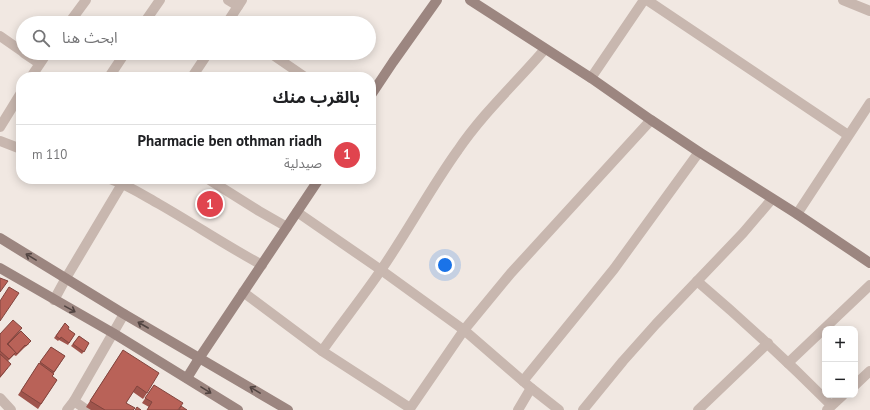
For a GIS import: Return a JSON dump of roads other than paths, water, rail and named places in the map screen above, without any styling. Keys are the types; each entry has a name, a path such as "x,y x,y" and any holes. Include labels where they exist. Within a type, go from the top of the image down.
{"street":[{"path":"74,16 86,0"},
{"path":"149,16 160,0"},
{"path":"228,0 240,3 232,16"},
{"path":"376,88 437,0"},
{"path":"470,0 591,78 699,152 797,214 870,263"},
{"path":"591,78 644,0"},
{"path":"647,0 848,135"},
{"path":"843,0 870,11"},
{"path":"0,36 16,47"},
{"path":"322,351 381,270 458,150 507,90 525,73 545,49"},
{"path":"35,60 39,63"},
{"path":"34,72 41,60"},
{"path":"112,72 120,60"},
{"path":"195,72 203,60"},
{"path":"280,60 298,72"},
{"path":"0,127 16,101"},
{"path":"797,214 870,103"},
{"path":"243,292 322,351 409,409 464,330 511,273 651,120"},
{"path":"0,141 16,147"},
{"path":"523,381 614,269 699,152"},
{"path":"54,300 122,184"},
{"path":"129,184 262,265"},
{"path":"216,184 259,211 287,226"},
{"path":"187,378 316,184"},
{"path":"583,410 661,318 743,233 772,198"},
{"path":"297,212 464,330 531,388 559,410"},
{"path":"0,238 124,314 200,357 288,410"},
{"path":"0,268 113,333 238,410"},
{"path":"697,281 768,343 829,408 840,398"},
{"path":"788,363 870,285"},
{"path":"67,410 74,401 124,314"},
{"path":"698,410 768,343"},
{"path":"858,382 870,371"},
{"path":"518,410 531,388"},
{"path":"0,398 11,410"},
{"path":"74,401 87,410"}],"place":[{"name":"Pharmacie ben othman riadh","path":"210,204"}]}
